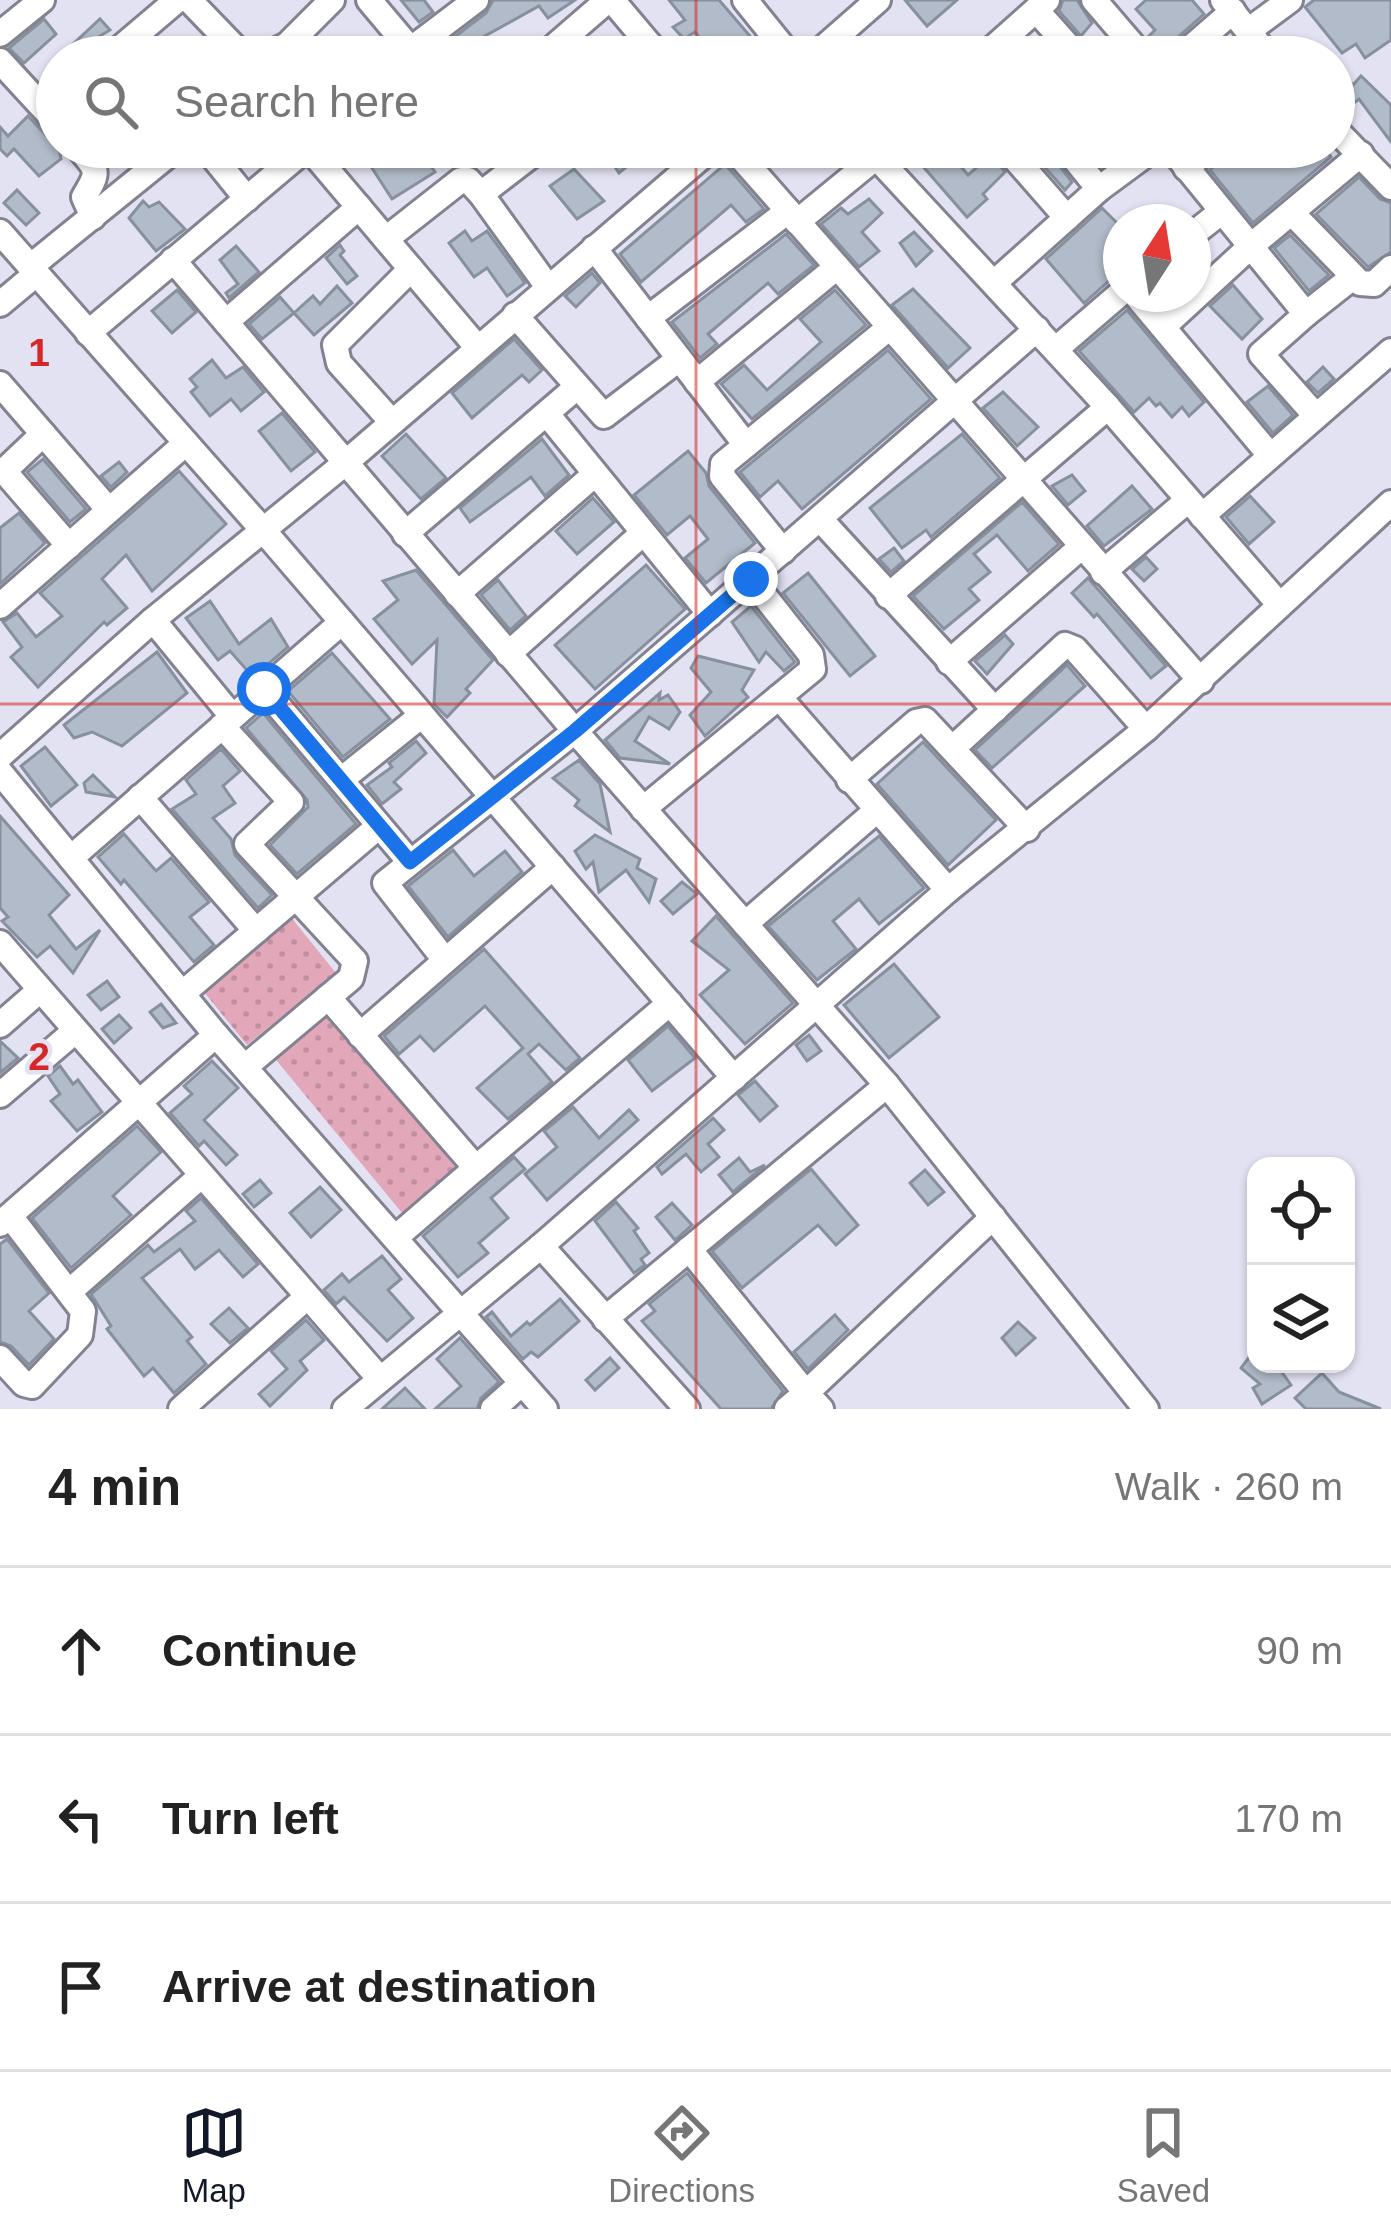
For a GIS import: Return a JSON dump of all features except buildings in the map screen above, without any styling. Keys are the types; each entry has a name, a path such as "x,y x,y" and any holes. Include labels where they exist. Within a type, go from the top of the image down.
{"street":[{"path":"0,34 42,0"},
{"path":"135,36 177,0"},
{"path":"189,0 224,36"},
{"path":"369,0 399,36"},
{"path":"435,36 476,0"},
{"path":"567,36 610,0 641,36"},
{"path":"745,0 774,36"},
{"path":"837,36 878,0"},
{"path":"1094,0 1125,36"},
{"path":"1207,36 1235,14 1290,0"},
{"path":"301,36 320,4"},
{"path":"1007,36 1042,5 1063,36"},
{"path":"0,61 36,96"},
{"path":"1355,149 1391,187"},
{"path":"1355,158 1360,154"},
{"path":"93,218 83,197 97,176 96,168"},
{"path":"0,304 153,168"},
{"path":"222,168 247,200"},
{"path":"88,333 284,168"},
{"path":"326,168 477,347"},
{"path":"481,194 502,168"},
{"path":"0,756 153,620 344,464 688,168"},
{"path":"751,168 1201,681"},
{"path":"648,319 855,168"},
{"path":"892,168 1278,603"},
{"path":"1023,168 1067,218"},
{"path":"1082,168 1100,189"},
{"path":"994,283 1128,168"},
{"path":"1186,168 1306,314"},
{"path":"1163,327 1344,168"},
{"path":"386,239 457,182 468,180 548,286"},
{"path":"226,322 359,207"},
{"path":"1211,220 1221,212"},
{"path":"1292,213 1353,277 1369,285 1391,268"},
{"path":"0,232 734,1078"},
{"path":"593,248 746,446"},
{"path":"173,260 508,654 887,1085 1146,1409"},
{"path":"697,382 837,267"},
{"path":"392,422 340,363 334,345 411,269"},
{"path":"1316,416 1262,354 1353,277"},
{"path":"1056,349 1103,309"},
{"path":"1150,312 1269,454"},
{"path":"515,315 599,414 609,415 679,359"},
{"path":"783,551 721,470 890,327"},
{"path":"446,960 385,887 575,731 1037,329"},
{"path":"1103,572 1269,454 1391,351"},
{"path":"0,384 109,510"},
{"path":"405,534 577,387"},
{"path":"888,596 1108,407"},
{"path":"547,414 710,614"},
{"path":"43,434 4,469 69,546"},
{"path":"0,606 186,443"},
{"path":"457,594 594,475"},
{"path":"0,509 21,491"},
{"path":"345,1409 541,1246 949,890 1146,729 1391,503"},
{"path":"821,520 995,710"},
{"path":"508,654 642,534"},
{"path":"949,662 1080,548"},
{"path":"643,809 813,669 814,661 751,579"},
{"path":"153,620 291,800 248,844 355,961 351,978 244,1067"},
{"path":"72,857 342,622"},
{"path":"953,748 1060,648 1069,645 1146,729"},
{"path":"264,689 410,862"},
{"path":"778,697 949,890"},
{"path":"341,781 422,715"},
{"path":"849,780 921,720 928,721 1027,829"},
{"path":"0,772 244,1067 545,1409"},
{"path":"140,797 256,931"},
{"path":"745,924 876,812"},
{"path":"183,994 379,826"},
{"path":"360,1035 553,867"},
{"path":"0,943 380,1379"},
{"path":"0,1025 40,990"},
{"path":"328,997 476,1168"},
{"path":"395,1238 670,1003"},
{"path":"0,1095 75,1030"},
{"path":"1,1360 24,1384 32,1386 80,1335 83,1311 5,1220 217,1035"},
{"path":"605,1319 887,1085"},
{"path":"70,1291 201,1176"},
{"path":"689,1249 805,1404 993,1217"},
{"path":"541,1246 687,1409"},
{"path":"181,1409 307,1297"},
{"path":"494,1409 522,1383"}],"shaded area":[{"path":"290,916 336,973 247,1045 200,987"},
{"path":"327,1011 461,1174 407,1219 272,1055"}],"route":[{"path":"264,689 410,862 575,731 751,579"}]}
